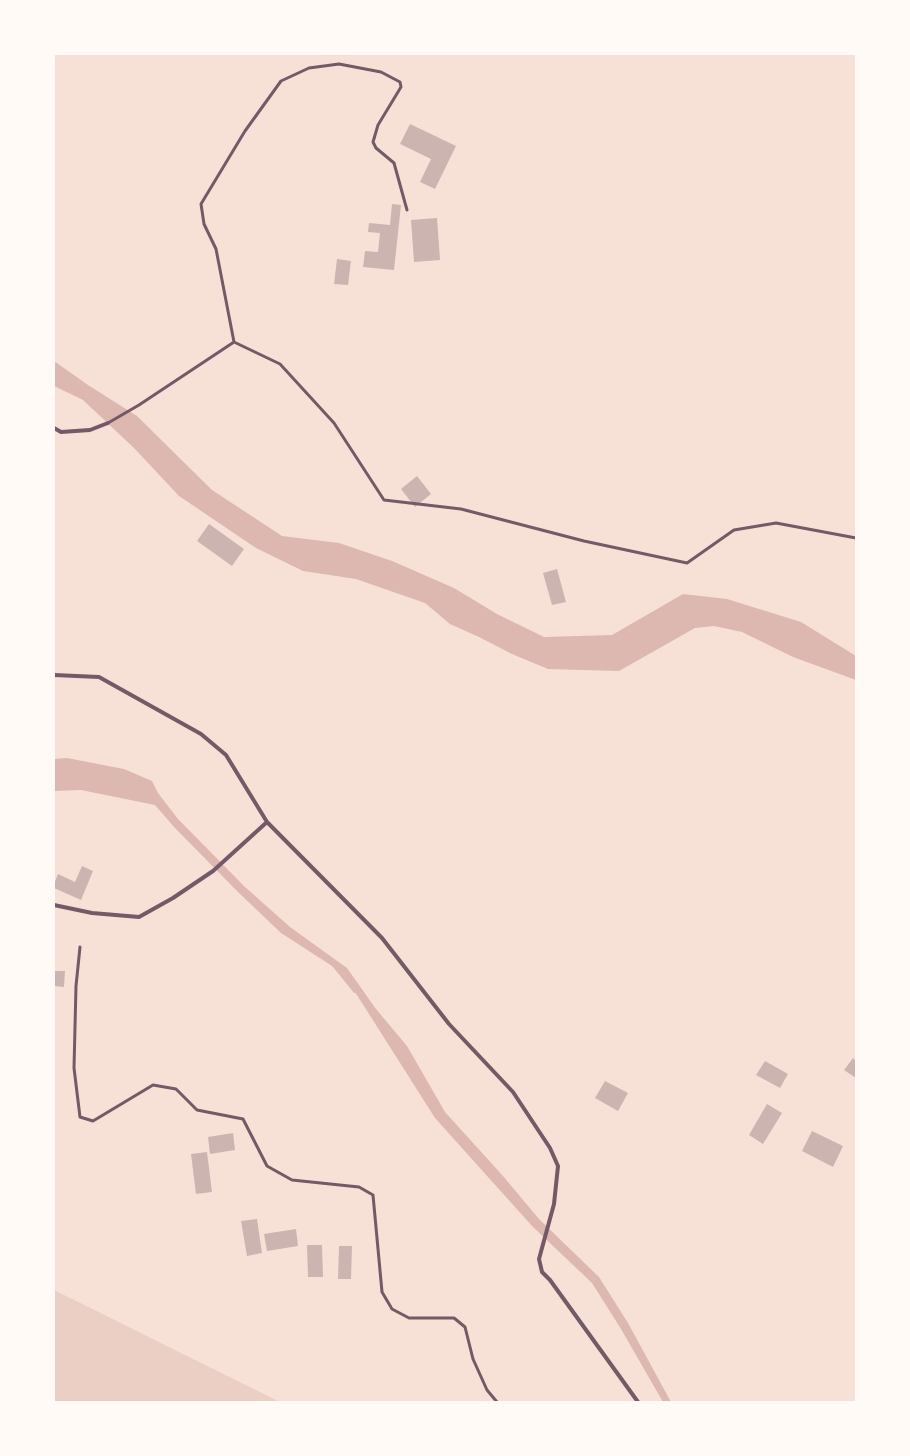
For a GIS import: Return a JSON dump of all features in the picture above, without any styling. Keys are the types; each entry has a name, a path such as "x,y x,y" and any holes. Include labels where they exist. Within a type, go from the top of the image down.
{"street":[{"path":"54,428 61,432 90,430 108,423"},
{"path":"54,675 99,677 201,734 226,755 267,822 382,938 448,1024 513,1092 550,1148 558,1166 554,1204 539,1259 542,1272 550,1280 638,1402"},
{"path":"54,906 92,914 138,917 173,898 213,871 267,822"}],"lane":[{"path":"234,342 216,249 204,224 201,204 245,131 281,81 309,68 339,64 381,72 400,82 402,87 378,125 373,142 376,148 394,163 407,210"},
{"path":"108,423 139,405 234,342"},
{"path":"234,342 280,364 334,423 384,500 462,509 584,541 687,563 734,530 776,523 856,538"},
{"path":"80,947 76,986 74,1068 80,1117 93,1121 153,1085 176,1089 198,1110 243,1119 268,1166 292,1180 359,1187 373,1195 382,1292 392,1309 408,1318 454,1318 465,1327 474,1359 484,1384 497,1402"}],"shaded area":[{"path":"54,361 88,385 137,416 212,490 282,536 339,543 392,561 454,588 497,614 544,637 612,635 683,594 727,599 801,622 856,656 856,680 793,657 742,632 714,626 695,628 619,671 548,669 512,654 450,624 425,603 356,579 303,571 256,548 179,496 134,448 83,400 54,386"},
{"path":"67,758 124,769 152,781 158,793 178,819 245,887 290,927 347,968 376,1009 407,1046 445,1112 503,1176 539,1219 599,1277 628,1323 671,1402 663,1402 621,1329 592,1283 532,1226 435,1118 343,973 281,933 175,828 155,805 81,790 54,791 54,759"},
{"path":"54,1290 280,1402 54,1402"}],"building":[{"path":"410,124 456,146 435,189 420,182 431,159 400,144"},
{"path":"392,204 401,205 394,270 363,267 365,251 378,252 380,233 368,232 369,223 390,225"},
{"path":"437,218 440,260 414,262 411,220"},
{"path":"337,259 351,261 348,285 334,284"},
{"path":"417,476 431,494 415,507 401,489"},
{"path":"209,524 244,549 232,566 197,541"},
{"path":"557,569 566,602 552,605 543,573"},
{"path":"82,866 93,871 81,900 54,888 58,874 75,882"},
{"path":"54,971 65,971 64,987 54,986"},
{"path":"853,1058 856,1061 856,1078 844,1070"},
{"path":"765,1061 788,1074 780,1088 756,1075"},
{"path":"605,1081 628,1093 618,1111 595,1098"},
{"path":"767,1104 782,1113 763,1144 749,1135"},
{"path":"812,1131 843,1146 833,1167 802,1151"},
{"path":"233,1133 235,1150 210,1154 208,1137"},
{"path":"207,1152 212,1192 196,1194 191,1154"},
{"path":"257,1219 262,1253 247,1256 241,1221"},
{"path":"296,1229 298,1246 267,1251 264,1234"},
{"path":"307,1245 322,1245 323,1277 308,1277"},
{"path":"339,1246 352,1246 351,1279 338,1279"}],"waterway":[{"path":"334,965 355,991"}]}
